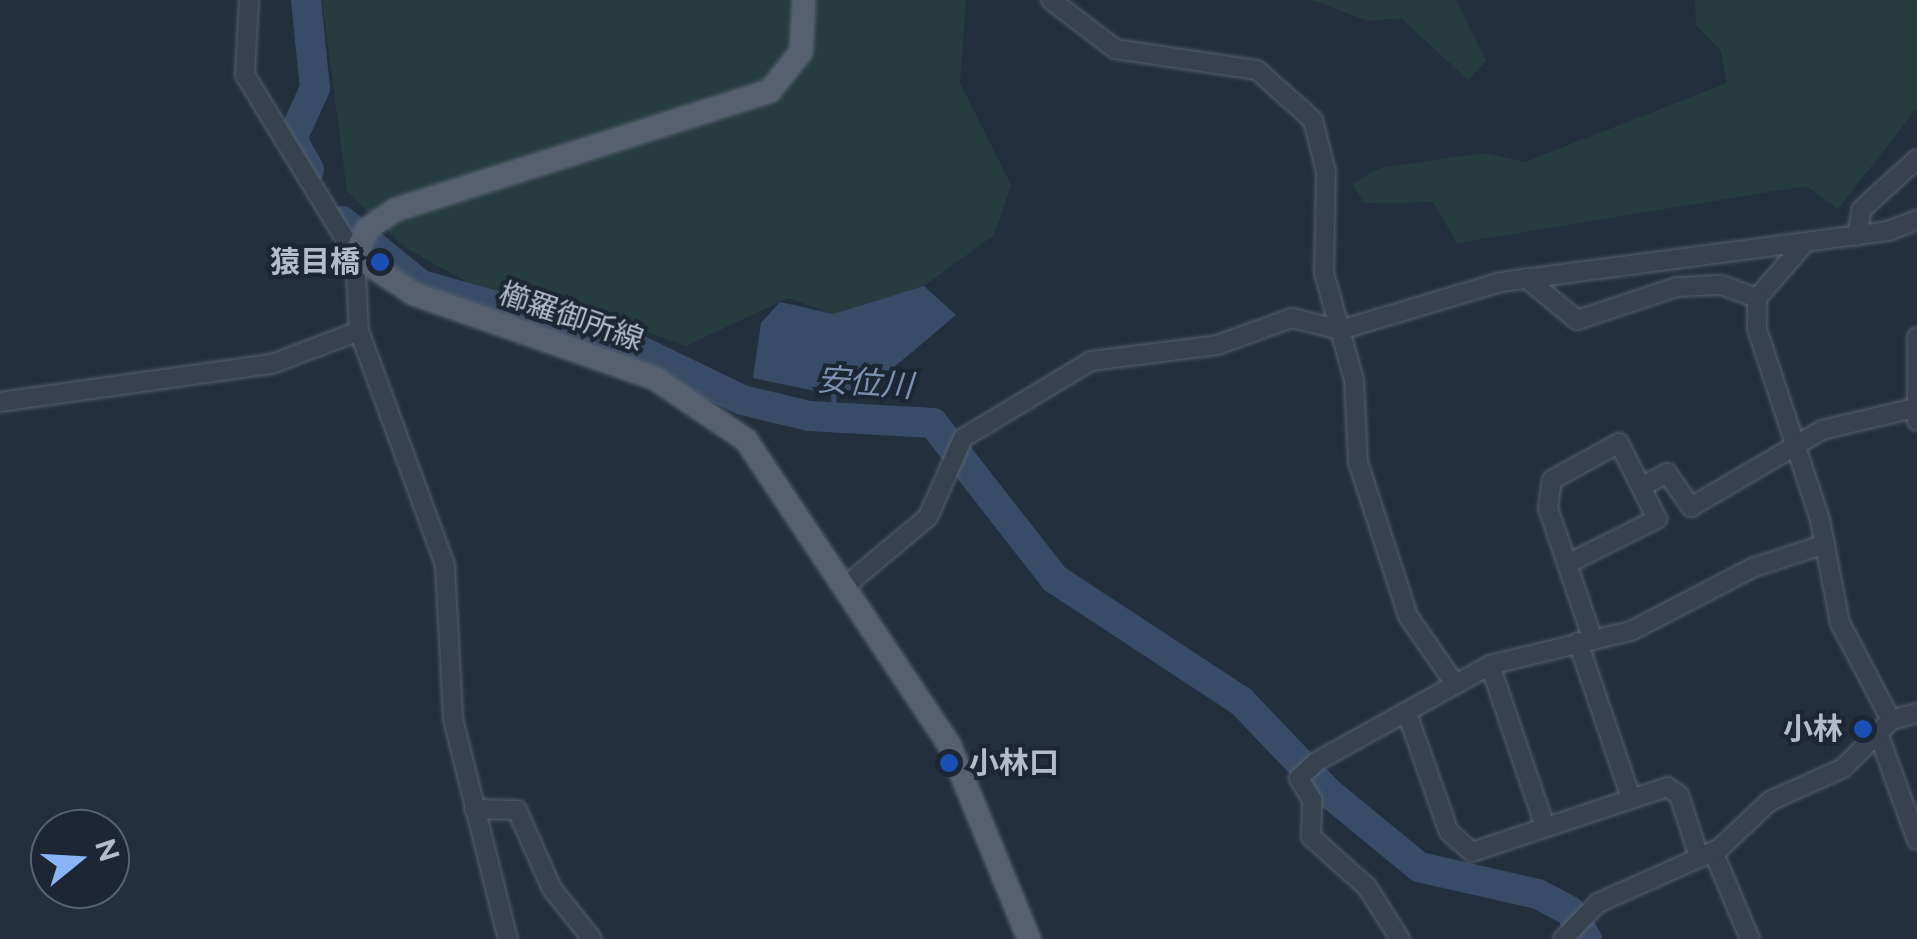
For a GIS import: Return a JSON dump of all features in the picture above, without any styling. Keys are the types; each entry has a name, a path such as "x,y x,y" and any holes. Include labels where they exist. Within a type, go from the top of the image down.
{"main road":[{"path":"361,243 411,205 770,91 801,52 804,0"},
{"name":"櫛羅御所線","path":"361,243 414,294 654,378 718,415 778,477 849,583 956,757 1028,939"}],"street":[{"path":"249,0 240,42 253,94 361,243 359,331 446,565 453,718 508,939"},
{"path":"1050,0 1099,43 1257,70 1299,99 1322,144 1324,273 1358,405 1358,462 1401,598 1455,684"},
{"path":"1857,236 1862,209 1917,160"},
{"path":"849,583 928,517 950,484 954,456 964,438 1110,355 1217,345 1292,318 1340,330 1526,278 1804,244 1857,236 1917,220"},
{"path":"1756,298 1804,244"},
{"path":"1526,278 1577,320 1677,286 1721,285 1756,298"},
{"path":"1756,298 1792,447 1826,544 1840,623 1884,727 1917,840"},
{"path":"0,402 272,364 359,331"},
{"path":"1641,487 1667,473 1691,507 1792,447 1854,419 1916,414 1917,337"},
{"path":"1567,564 1657,519 1618,442 1552,480 1548,508 1631,798"},
{"path":"1400,939 1367,887 1312,837 1312,800 1300,778 1316,762 1490,665 1586,641 1826,544"},
{"path":"1490,665 1545,827"},
{"path":"1407,713 1459,844 1488,850 1667,787 1679,795 1750,939"},
{"path":"1568,937 1584,915 1706,854 1770,802 1860,757 1884,727 1917,713"},
{"path":"474,809 517,810 552,889 592,939"}],"green space":[{"path":"322,0 966,0 960,83 1011,185 994,235 924,286 833,314 788,298 686,346 596,314 485,292 404,247 347,191"},
{"path":"1312,0 1456,0 1486,61 1468,80 1401,18 1368,21"},
{"path":"1695,0 1917,0 1917,108 1838,209 1806,186 1457,243 1433,202 1364,203 1352,184 1380,168 1484,153 1525,162 1727,83 1721,51 1696,25"}],"water":[{"path":"924,286 956,315 868,389 820,392 753,378 761,323 780,302 833,314"}],"waterway":[{"name":"安位川","path":"306,0 315,88 292,139 309,170"},
{"name":"安位川","path":"342,221 421,285 618,340 742,400 809,416 933,423 1055,579 1241,701 1329,793 1419,867 1538,894 1570,911 1587,939"},
{"path":"833,389 834,416"}],"place":[{"name":"猿目橋","path":"380,262"},
{"name":"小林","path":"1863,729"},
{"name":"小林口","path":"949,763"}]}
